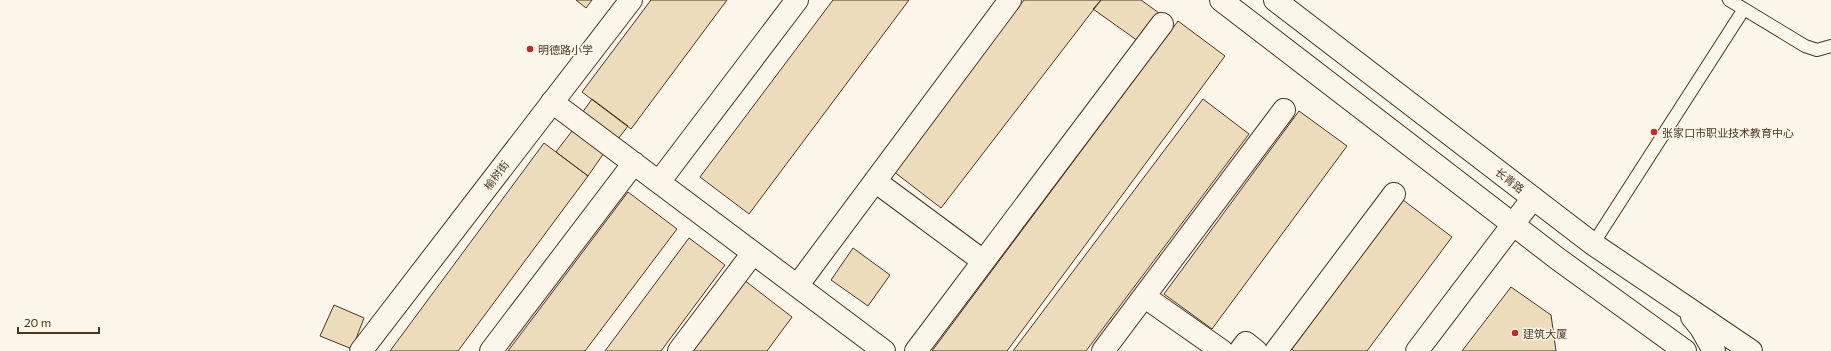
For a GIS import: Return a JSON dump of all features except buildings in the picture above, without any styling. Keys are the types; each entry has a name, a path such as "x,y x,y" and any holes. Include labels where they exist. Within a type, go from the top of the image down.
{"street":[{"name":"榆树街","path":"362,351 631,0"},
{"path":"659,182 797,0"},
{"path":"797,286 1010,0"},
{"path":"1220,0 1512,224 1636,317 1685,351"},
{"name":"长青路","path":"1275,0 1592,244 1751,351"},
{"path":"916,351 1162,24"},
{"path":"552,102 797,286 871,347"},
{"path":"1103,351 1284,110"},
{"path":"491,351 634,163"},
{"path":"875,181 984,261"},
{"path":"1276,351 1394,194"},
{"path":"1417,351 1532,198"},
{"path":"679,351 753,253"},
{"path":"1145,297 1222,351"},
{"path":"1676,301 1701,328 1714,351"},
{"path":"1636,317 1665,351"},
{"path":"1240,351 1246,343 1256,351"}],"lane":[{"path":"1729,0 1805,46 1817,50 1831,46"},
{"path":"1592,244 1744,9"}],"place":[{"name":"明德路小学","path":"530,49"},
{"name":"张家口市职业技术教育中心","path":"1654,132"},
{"name":"建筑大厦","path":"1515,333"}]}
